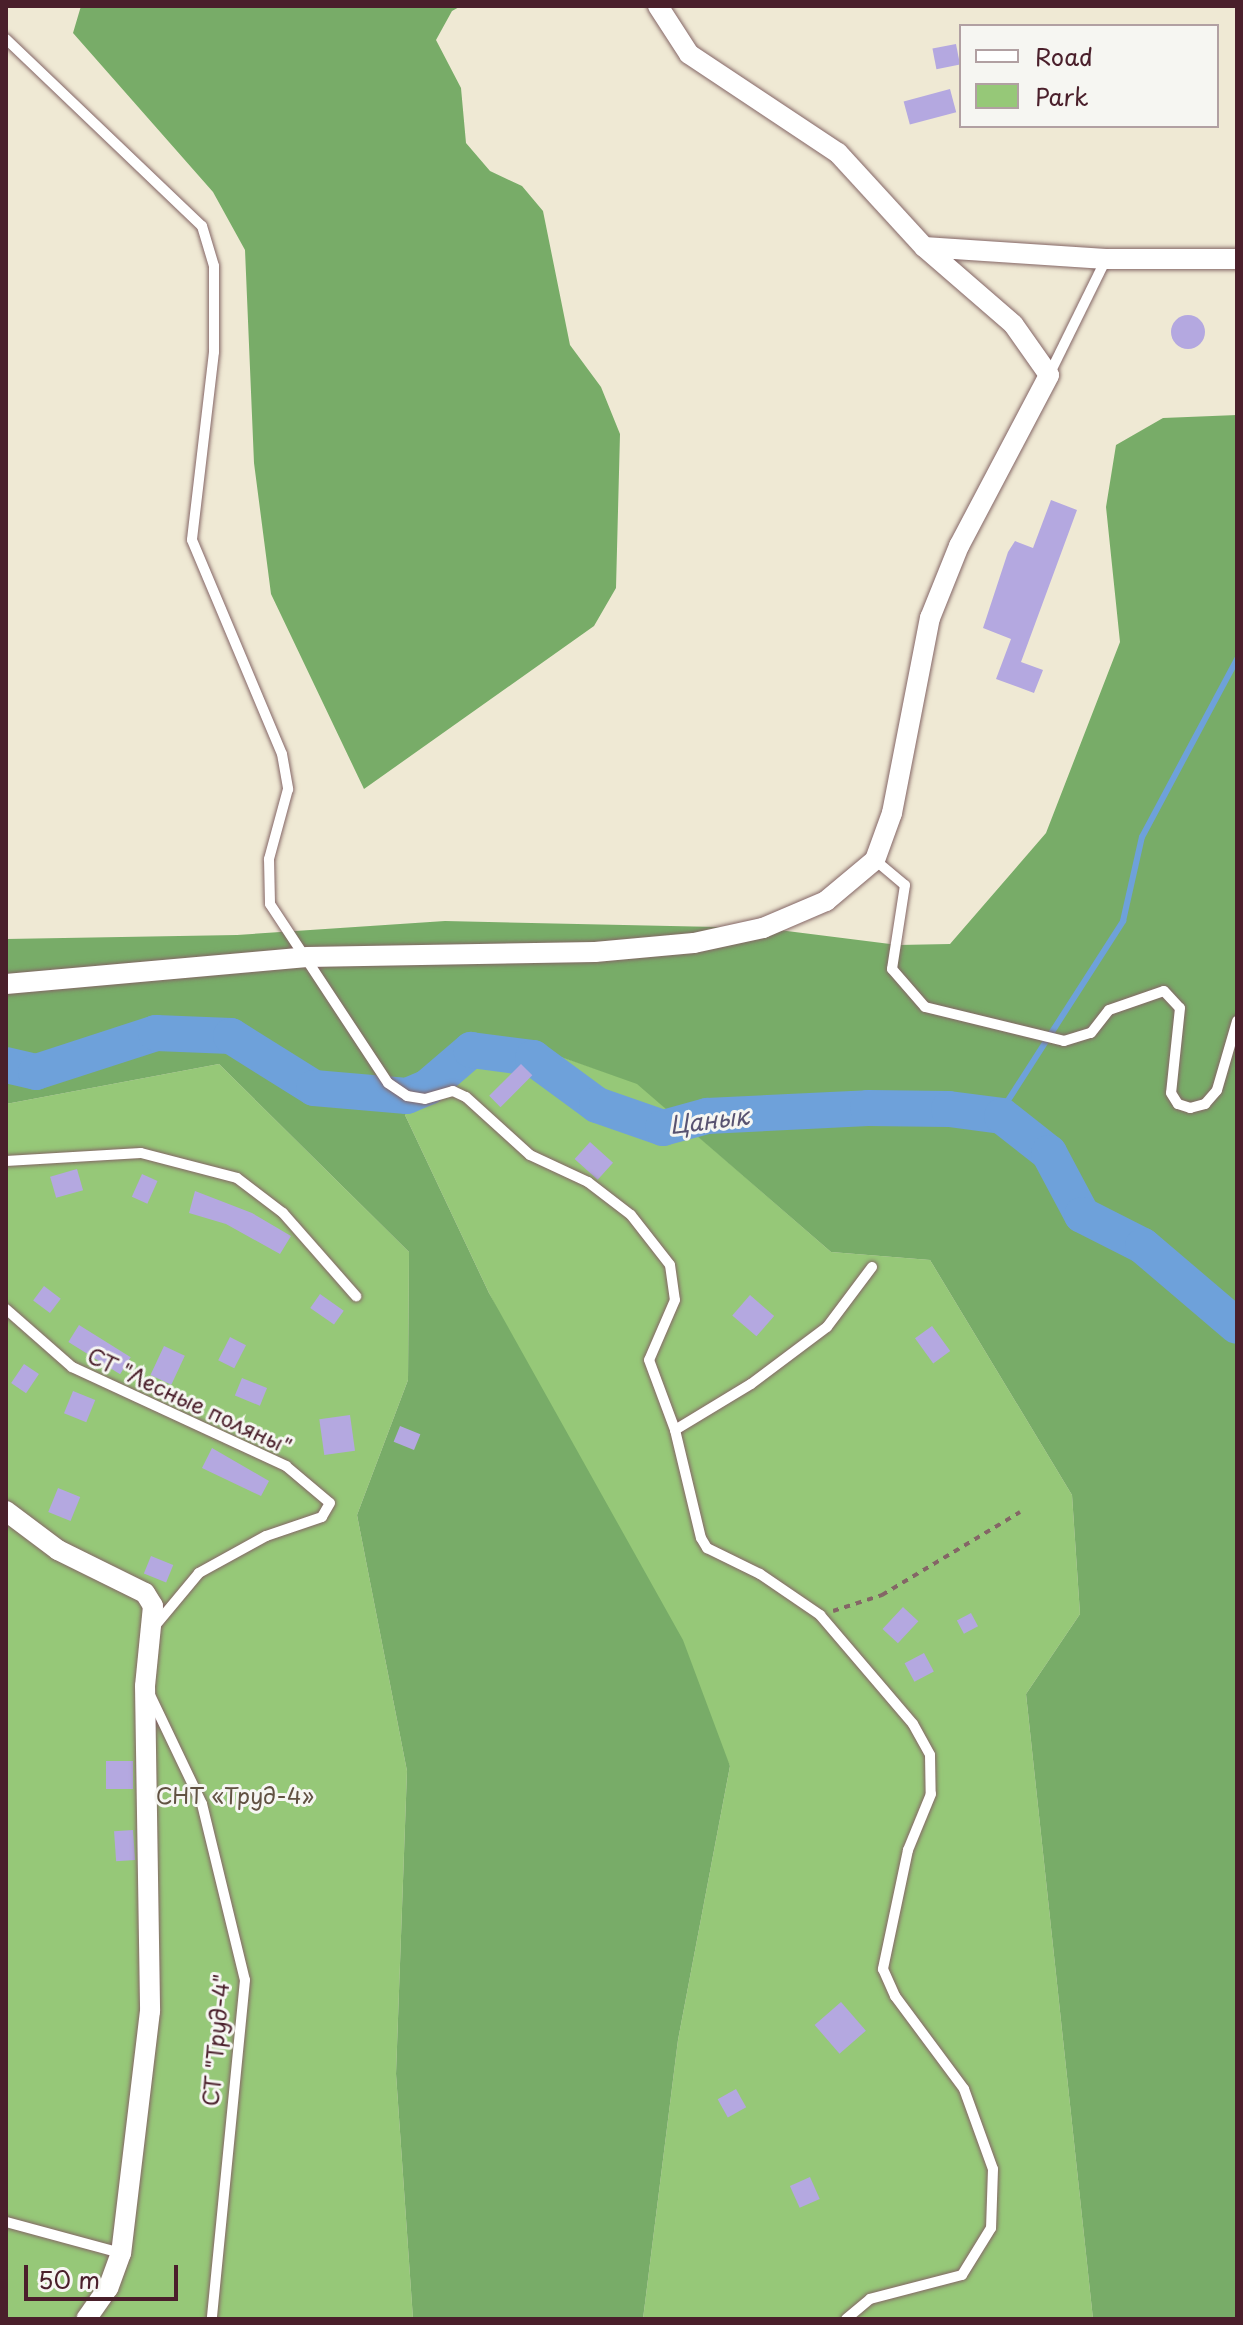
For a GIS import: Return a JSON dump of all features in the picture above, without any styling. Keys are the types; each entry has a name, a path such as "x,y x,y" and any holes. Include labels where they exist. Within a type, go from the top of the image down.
{"street":[{"path":"6,984 307,957 595,952 694,943 763,928 826,901 875,860 892,813 930,618 959,546 1049,375 1013,324 924,247 838,153 689,54 665,24 658,6"},
{"path":"924,247 1106,259 1237,259"},
{"path":"6,1511 58,1550 145,1593 153,1606 145,1686 150,2011 121,2253 108,2288 86,2319"}],"lane":[{"path":"6,39 202,226 214,266 214,352 192,540 282,754 288,789 266,883 270,904 353,1025 373,1067 388,1083 407,1096 425,1099 453,1091 466,1097 530,1155 588,1182 631,1215 670,1265 675,1300 649,1360 675,1430 707,1548 760,1574 820,1615 913,1724 930,1755 931,1794 908,1850 883,1969 895,1996 964,2089 993,2169 991,2228 962,2275 870,2299 846,2319"},
{"path":"1049,375 1106,259"},
{"path":"875,860 900,875 905,885 892,969 925,1007 1064,1041 1091,1033 1109,1010 1164,991 1180,1008 1171,1093 1178,1104 1190,1108 1205,1104 1217,1090 1237,1021"},
{"path":"6,1161 141,1153 237,1178 283,1213 356,1296"},
{"path":"675,1430 751,1384 827,1327 872,1267"},
{"name":"СТ \"Лесные поляны\"","path":"6,1309 72,1367 286,1466 330,1503 322,1517 266,1536 199,1573 150,1632"},
{"name":"СТ \"Труд-4\"","path":"145,1686 202,1804 245,1980 212,2319"},
{"path":"6,2222 121,2253"}],"path":[{"path":"820,1615 882,1595 1020,1512"}],"green space":[{"path":"81,6 461,6 452,11 436,40 461,88 466,143 490,171 522,186 543,211 570,345 601,387 620,434 616,588 594,626 364,789 271,594 254,463 245,250 213,192 73,33"},
{"path":"1237,415 1237,2319 1093,2319 1026,1694 1080,1614 1072,1495 930,1260 831,1252 637,1084 513,1040 405,1115 489,1293 683,1640 730,1766 678,2040 643,2319 413,2319 396,2074 407,1771 357,1515 408,1380 409,1252 219,1064 6,1104 6,939 237,935 445,921 763,928 898,945 950,944 1046,833 1120,642 1106,507 1116,445 1163,418"},
{"path":"513,1040 637,1083 831,1252 930,1260 1072,1495 1080,1614 1026,1694 1093,2319 643,2319 678,2040 730,1766 489,1293 405,1115"},
{"name":"СНТ «Труд-4»","path":"219,1064 409,1252 408,1380 357,1515 407,1771 396,2074 413,2319 6,2319 6,1104"}],"building":[{"path":"956,44 959,65 936,69 932,49"},
{"path":"950,89 956,112 910,125 904,101"},
{"path":"1188,315 1200,320 1205,332 1200,344 1188,349 1176,344 1171,332 1176,320"},
{"path":"1051,500 1077,510 1021,662 1043,670 1034,693 996,679 1011,639 983,628 1008,552 1015,541 1033,548"},
{"path":"521,1064 532,1075 500,1107 489,1096"},
{"path":"590,1142 613,1163 598,1180 575,1159"},
{"path":"77,1169 83,1190 56,1198 50,1177"},
{"path":"142,1174 158,1181 147,1204 132,1197"},
{"path":"195,1191 252,1213 291,1236 280,1254 226,1224 189,1213"},
{"path":"44,1286 61,1299 50,1313 33,1300"},
{"path":"320,1294 344,1311 334,1325 310,1308"},
{"path":"750,1295 774,1316 756,1336 732,1315"},
{"path":"79,1325 131,1357 120,1374 68,1342"},
{"path":"932,1326 950,1351 933,1363 915,1338"},
{"path":"230,1337 246,1345 234,1368 218,1360"},
{"path":"164,1346 185,1356 171,1385 150,1375"},
{"path":"24,1364 39,1374 26,1393 11,1383"},
{"path":"242,1378 267,1388 260,1406 235,1396"},
{"path":"73,1391 95,1400 86,1422 64,1413"},
{"path":"350,1415 355,1451 324,1455 319,1419"},
{"path":"400,1426 420,1434 414,1450 394,1442"},
{"path":"212,1448 269,1481 261,1496 202,1468"},
{"path":"58,1488 80,1497 71,1521 48,1512"},
{"path":"151,1556 173,1565 166,1583 144,1574"},
{"path":"903,1607 918,1621 898,1643 883,1629"},
{"path":"971,1613 978,1626 964,1634 957,1621"},
{"path":"924,1653 934,1672 914,1682 905,1663"},
{"path":"106,1761 133,1761 133,1789 106,1789"},
{"path":"133,1830 135,1860 116,1861 114,1831"},
{"path":"841,2002 866,2031 840,2054 815,2025"},
{"path":"736,2089 746,2107 728,2118 718,2099"},
{"path":"810,2177 820,2199 800,2208 790,2186"}],"waterway":[{"path":"998,1116 1123,921 1142,837 1237,659"},
{"name":"Цанык","path":"6,1065 36,1072 156,1033 231,1036 314,1088 407,1096 428,1087 471,1050 533,1058 597,1105 663,1128 707,1116 868,1108 949,1109 1002,1116 1049,1153 1082,1215 1143,1246 1237,1326"}]}
